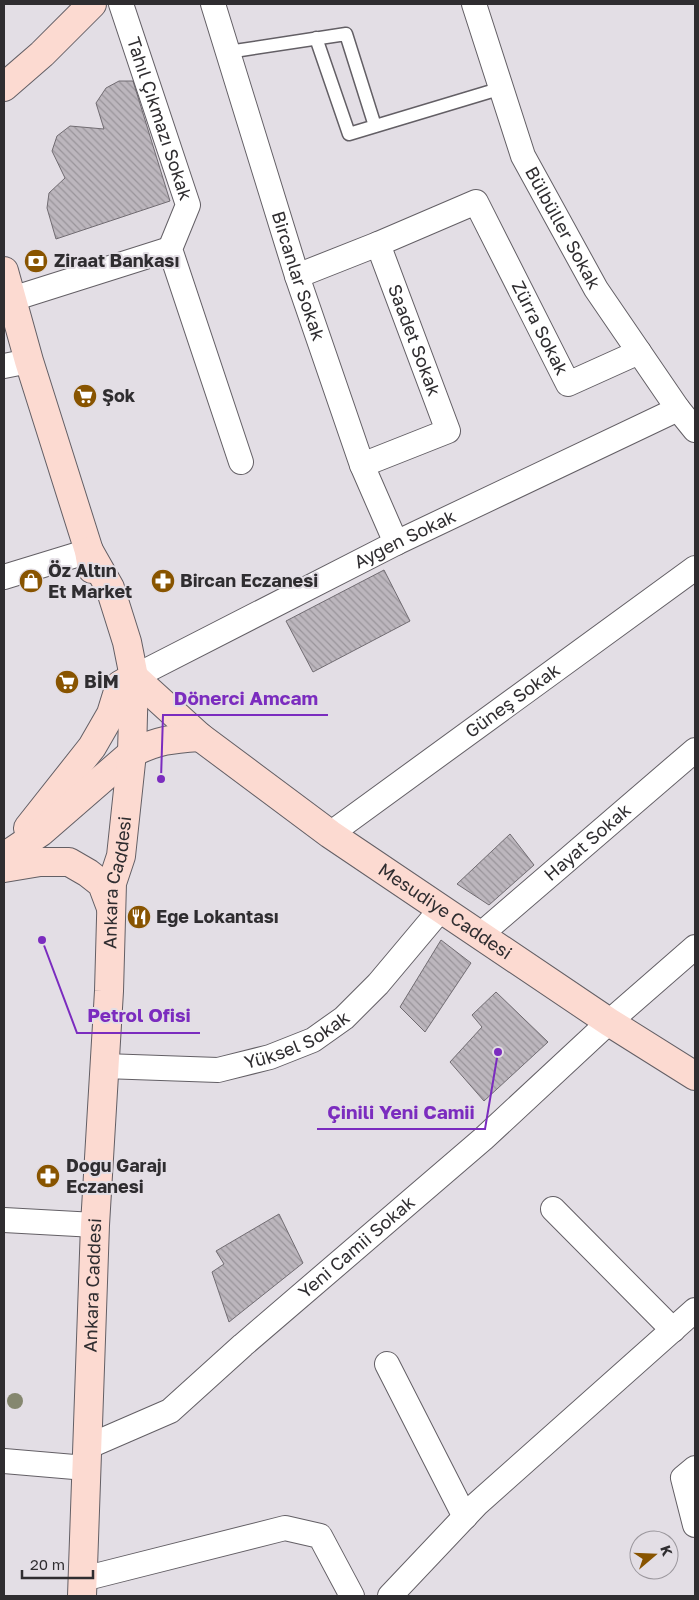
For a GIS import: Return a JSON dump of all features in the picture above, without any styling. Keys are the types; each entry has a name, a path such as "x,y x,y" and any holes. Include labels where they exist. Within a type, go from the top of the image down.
{"main road":[{"path":"4,87 42,54 89,5"},
{"name":"Ankara Caddesi","path":"4,271 12,299 17,363 89,551 110,588 127,642 127,681 113,747 121,856 111,896 109,991 95,1225 83,1588"},
{"path":"111,896 105,853 113,747 111,714 127,681"},
{"name":"Mesudiye Caddesi","path":"127,681 330,834 609,1022 695,1076"},
{"path":"6,859 34,819 113,747 149,745 167,740 200,737"},
{"path":"6,859 41,832 111,771"},
{"path":"6,859 68,862 88,873 102,884 111,896"}],"street":[{"name":"Tahıl Çıkmazı Sokak","path":"121,4 188,205 170,249"},
{"name":"Bircanlar Sokak","path":"213,4 297,276 362,465 396,544"},
{"name":"Bülbüller Sokak","path":"474,4 523,156 596,289 678,409 695,430"},
{"name":"Zürra Sokak","path":"378,244 476,202 568,384 639,352"},
{"path":"297,276 378,244"},
{"name":"Saadet Sokak","path":"362,465 448,431 378,244"},
{"path":"12,299 170,249 242,462"},
{"name":"Aygen Sokak","path":"127,681 396,544 678,409"},
{"path":"4,577 89,551"},
{"name":"Güneş Sokak","path":"330,834 695,568"},
{"name":"Hayat Sokak","path":"480,935 695,750"},
{"name":"Yüksel Sokak","path":"104,1066 218,1070 270,1057 312,1040 344,1018 378,984 441,909"},
{"name":"Yeni Camii Sokak","path":"87,1458 170,1411 483,1139 609,1022 695,947"},
{"path":"553,1209 673,1330"},
{"path":"4,1220 95,1225"},
{"path":"390,1596 477,1504 695,1310"},
{"path":"387,1364 465,1517"},
{"path":"4,1461 87,1458"},
{"path":"695,1468 683,1478 695,1526"},
{"path":"83,1588 285,1528 320,1536 352,1596"}],"lane":[{"path":"228,52 346,34 375,126"},
{"path":"316,38 349,134 502,88"}],"building":[{"path":"119,81 133,81 170,201 56,239 47,208 49,193 65,178 52,151 57,136 70,126 104,129 96,103 106,88"},
{"path":"384,570 410,621 313,672 286,621"},
{"path":"510,834 534,865 489,905 457,884"},
{"path":"441,940 471,963 425,1032 400,1007"},
{"path":"496,992 548,1042 484,1101 450,1062 482,1027 472,1015"},
{"path":"279,1214 303,1263 229,1322 212,1272 224,1264 216,1251"}],"place":[{"name":"Ziraat Bankası","path":"36,261"},
{"name":"Şok","path":"85,396"},
{"name":"Öz Altın Et Market","path":"31,581"},
{"name":"Bircan Eczanesi","path":"163,581"},
{"name":"BİM","path":"67,682"},
{"name":"Dönerci Amcam","path":"161,779"},
{"name":"Ege Lokantası","path":"139,917"},
{"name":"Petrol Ofisi","path":"42,940"},
{"name":"Çinili Yeni Camii","path":"498,1052"},
{"name":"Doğu Garajı Eczanesi","path":"48,1176"}]}
